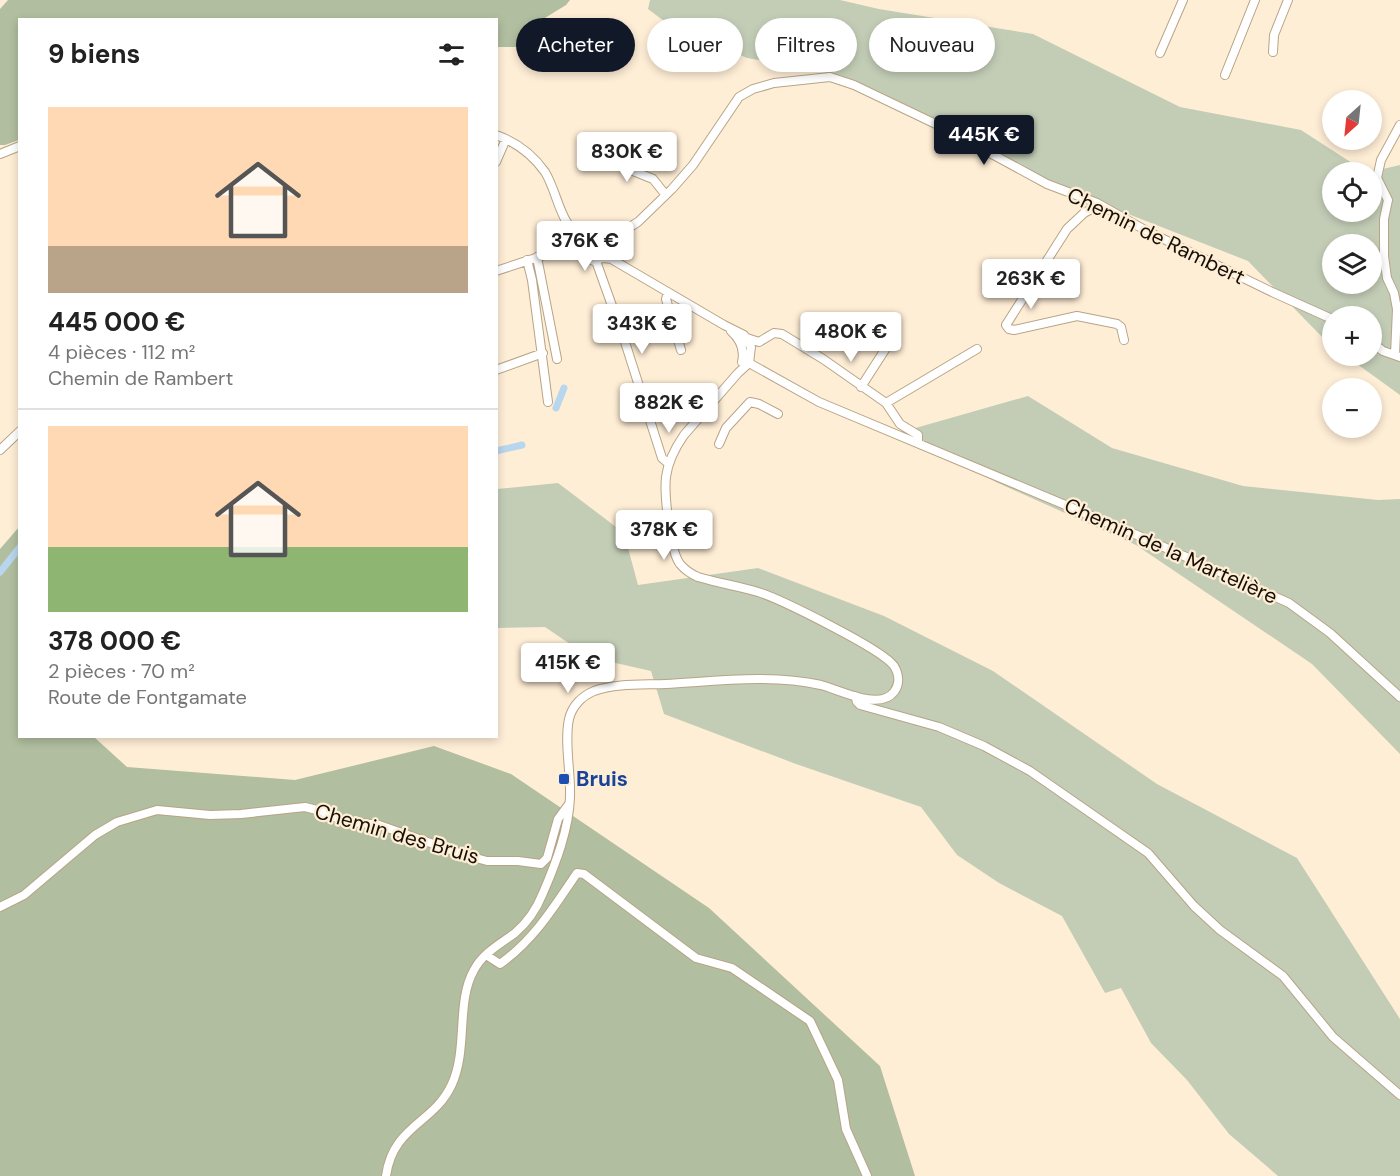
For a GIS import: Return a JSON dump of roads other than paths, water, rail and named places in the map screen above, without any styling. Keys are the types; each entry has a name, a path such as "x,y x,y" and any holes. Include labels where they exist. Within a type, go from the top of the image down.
{"street":[{"path":"1160,53 1183,0"},
{"path":"1225,75 1255,0"},
{"path":"1273,52 1274,34 1288,0"},
{"name":"Chemin de Rambert","path":"602,247 638,222 693,165 739,97 753,89 774,83 830,77 854,85 944,128 1047,184 1097,203 1145,230 1322,314"},
{"path":"1382,348 1397,356 1397,309 1394,293 1387,278 1384,256 1384,219 1388,200 1377,178 1381,160 1400,125"},
{"path":"498,136 523,149 545,173 571,229 586,240 602,247 613,260 747,338 759,342 774,333 782,334 823,359 886,403 900,424 918,435 918,442"},
{"path":"498,157 506,139"},
{"path":"1,152 18,147"},
{"path":"601,158 653,179 665,194"},
{"path":"1083,198 1084,213"},
{"path":"1097,203 1067,229 1006,325 1009,329 1014,330 1077,316 1117,324 1123,333 1124,340"},
{"path":"570,245 571,229"},
{"path":"498,270 586,240"},
{"path":"570,245 597,260 613,260"},
{"path":"602,247 597,260 662,458 669,464"},
{"path":"537,257 557,359"},
{"path":"527,260 543,353 548,402"},
{"path":"668,292 666,299 681,350"},
{"path":"724,325 738,337 746,360"},
{"path":"861,387 895,334"},
{"path":"386,1176 392,1152 399,1140 433,1110 452,1085 460,1053 468,984 473,970 486,955 517,931 536,908 554,866 570,804 570,718 574,706 582,697 593,691 622,686 768,679 822,685 872,700 881,700 895,691 898,683 893,665 876,651 772,597 698,577 688,572 679,563 674,552 666,478 669,464 684,435 738,373 752,347 747,338"},
{"path":"886,403 977,349"},
{"path":"498,369 543,353"},
{"name":"Chemin de la Martelière","path":"746,360 819,402 1137,535 1289,603 1330,633 1400,697"},
{"path":"719,444 726,428 750,402 778,414"},
{"path":"0,450 18,433"},
{"path":"855,696 860,705 953,731 1002,755 1030,771 1148,854 1194,906 1227,936 1283,976 1333,1037 1400,1095"},
{"path":"889,696 893,714"},
{"name":"Chemin des Bruis","path":"0,907 24,895 95,835 117,822 157,810 210,815 305,807 345,821 379,825 487,861 541,864 547,858 558,819 570,804"},
{"path":"486,955 500,964 519,951 543,924 577,873 584,874 696,958 732,968 810,1021 838,1080 846,1129 869,1176"}],"waterway":[{"path":"556,408 564,388"},
{"path":"498,451 522,445"},
{"path":"0,572 18,550"}],"place":[{"name":"Bruis","path":"564,779"}]}
